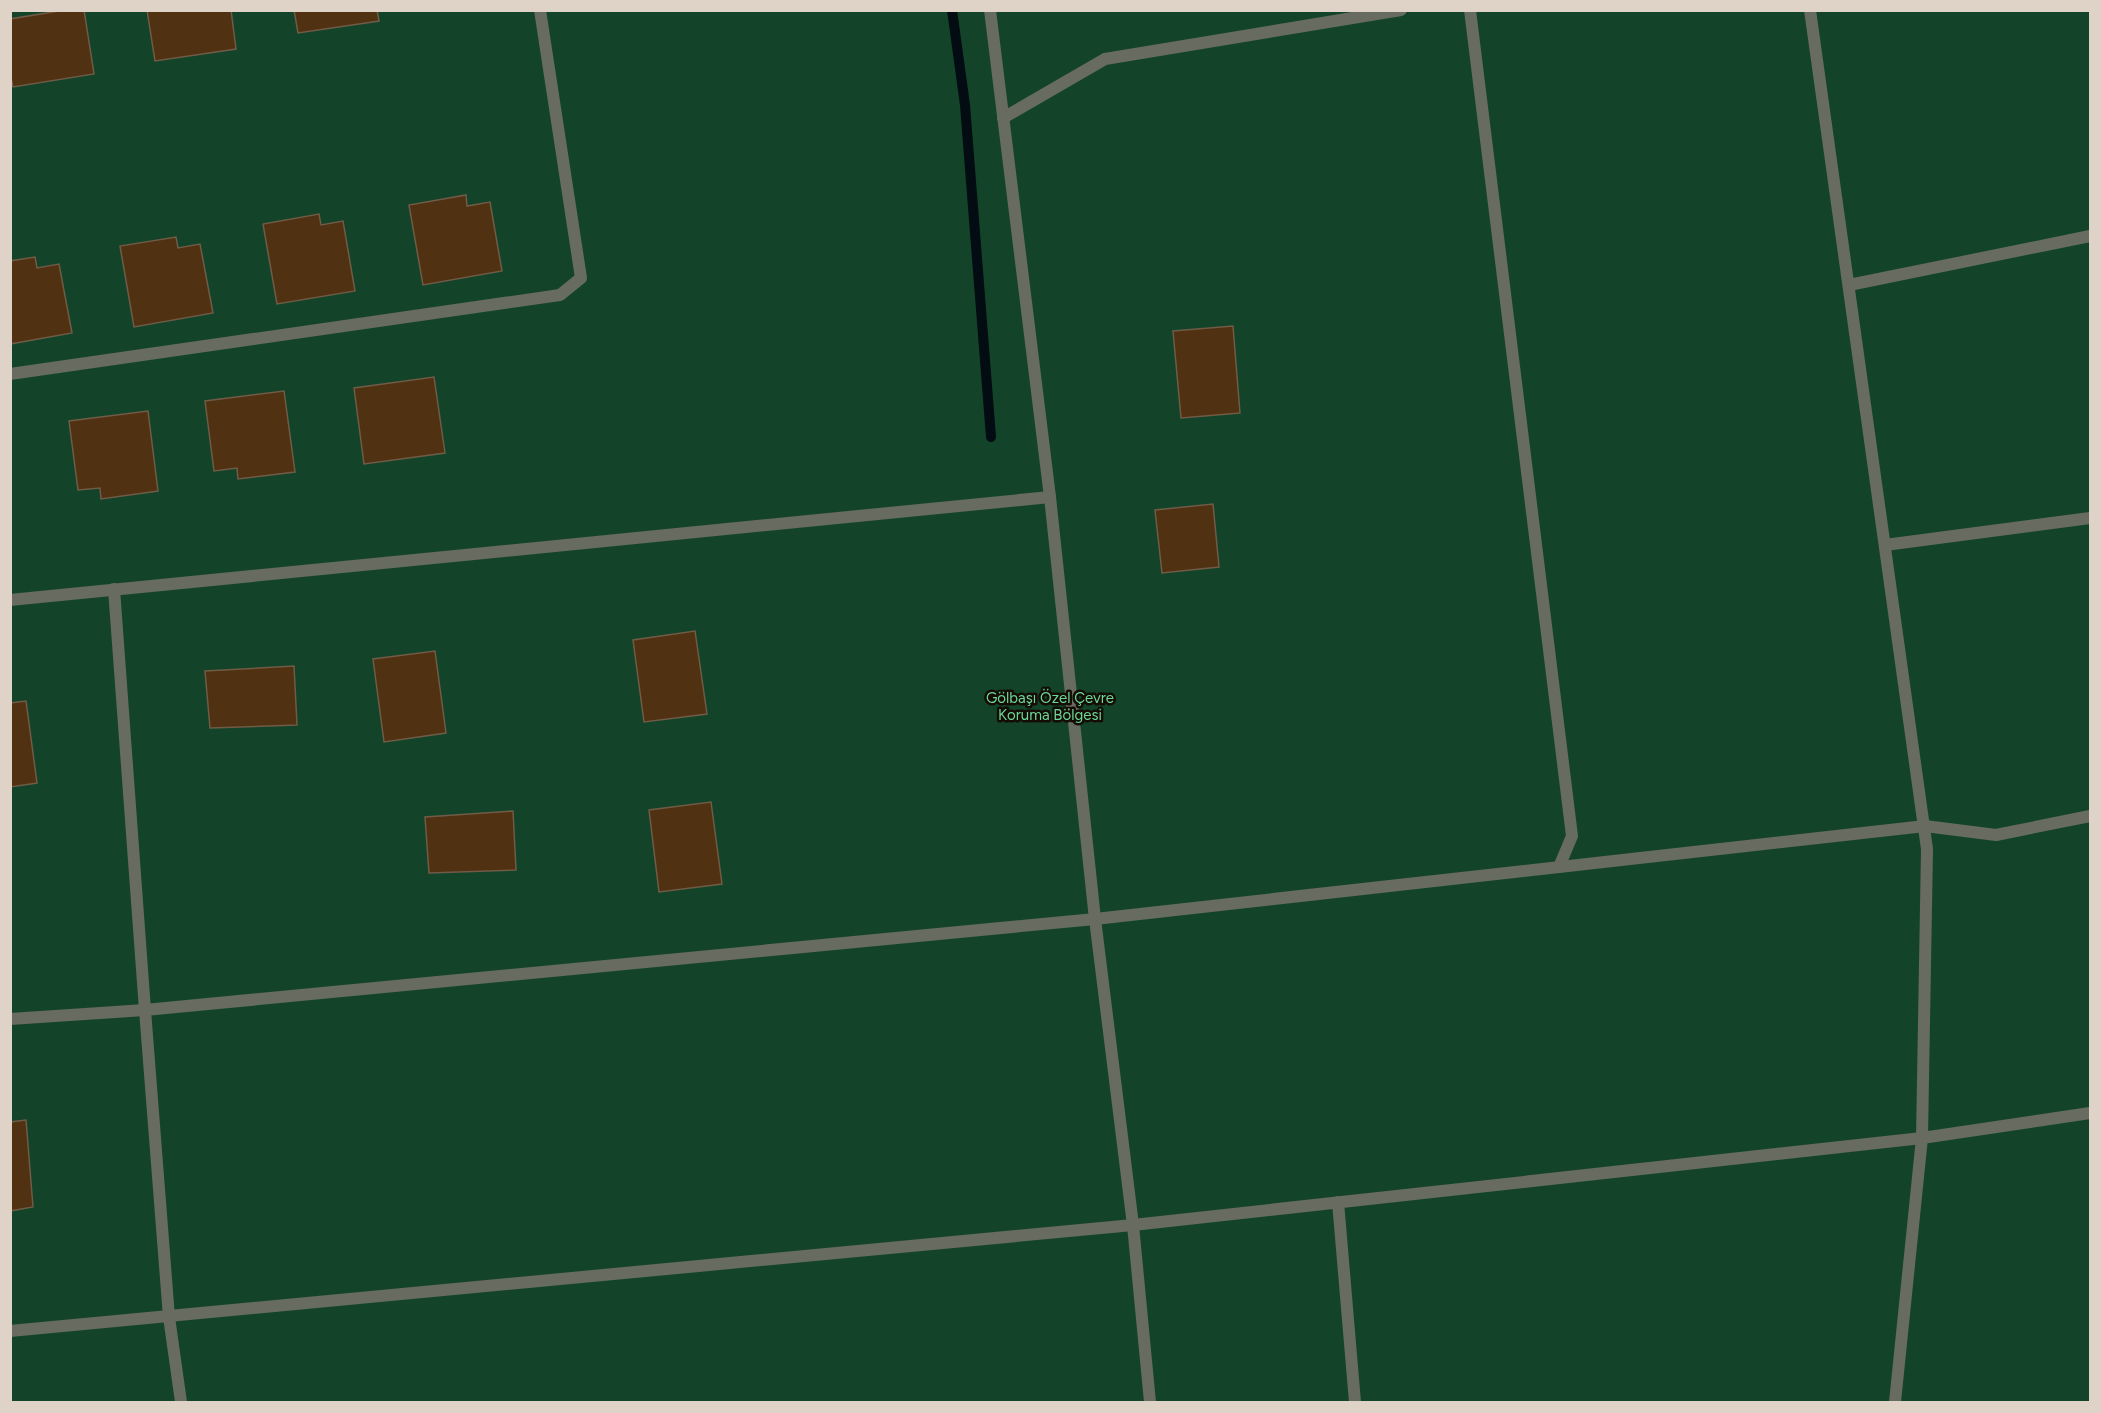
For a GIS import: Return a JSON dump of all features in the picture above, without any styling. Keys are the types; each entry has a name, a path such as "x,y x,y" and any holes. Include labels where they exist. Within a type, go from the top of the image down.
{"street":[{"path":"10,374 560,295 581,278 540,10"},
{"path":"990,10 1050,497 1095,919 1133,1225 1150,1402"},
{"path":"1003,118 1105,59 1401,10"},
{"path":"1470,10 1572,836 1559,867"},
{"path":"1810,10 1927,849 1922,1138 1895,1402"},
{"path":"1849,285 2091,236"},
{"path":"10,600 1050,497"},
{"path":"1885,545 2091,518"},
{"path":"114,589 170,1317 181,1402"},
{"path":"10,1019 145,1010 1095,919 1925,826 1996,835 2091,816"},
{"path":"10,1331 1133,1225 1922,1138 2091,1113"},
{"path":"1338,1202 1355,1402"}],"green space":[{"name":"Gölbaşı Özel Çevre Koruma Bölgesi","path":"11,11 2090,11 2090,1402 11,1402"}],"building":[{"path":"65,10 84,10 94,74 13,87 10,73 10,19"},
{"path":"147,10 231,10 236,49 155,61"},
{"path":"294,10 377,10 379,21 298,33"},
{"path":"466,195 467,206 490,202 502,271 423,285 409,205"},
{"path":"319,214 321,225 343,221 355,291 277,304 263,224"},
{"path":"176,237 178,248 200,244 213,313 134,327 120,246"},
{"path":"35,257 37,268 59,264 72,333 10,344 10,261"},
{"path":"1233,326 1240,413 1181,418 1173,331"},
{"path":"434,377 445,453 364,464 354,388"},
{"path":"284,391 295,472 238,479 237,468 214,471 205,401"},
{"path":"148,411 158,491 101,499 100,488 78,490 69,421"},
{"path":"1213,504 1219,567 1162,573 1155,510"},
{"path":"695,631 707,714 644,722 633,640"},
{"path":"435,651 446,733 384,742 373,659"},
{"path":"294,666 297,725 210,728 205,671"},
{"path":"26,701 37,783 10,787 10,703"},
{"path":"711,802 722,884 659,892 649,810"},
{"path":"513,811 516,870 429,873 425,817"},
{"path":"26,1120 33,1207 10,1211 10,1122"}],"waterway":[{"path":"952,10 965,105 991,437"}]}
